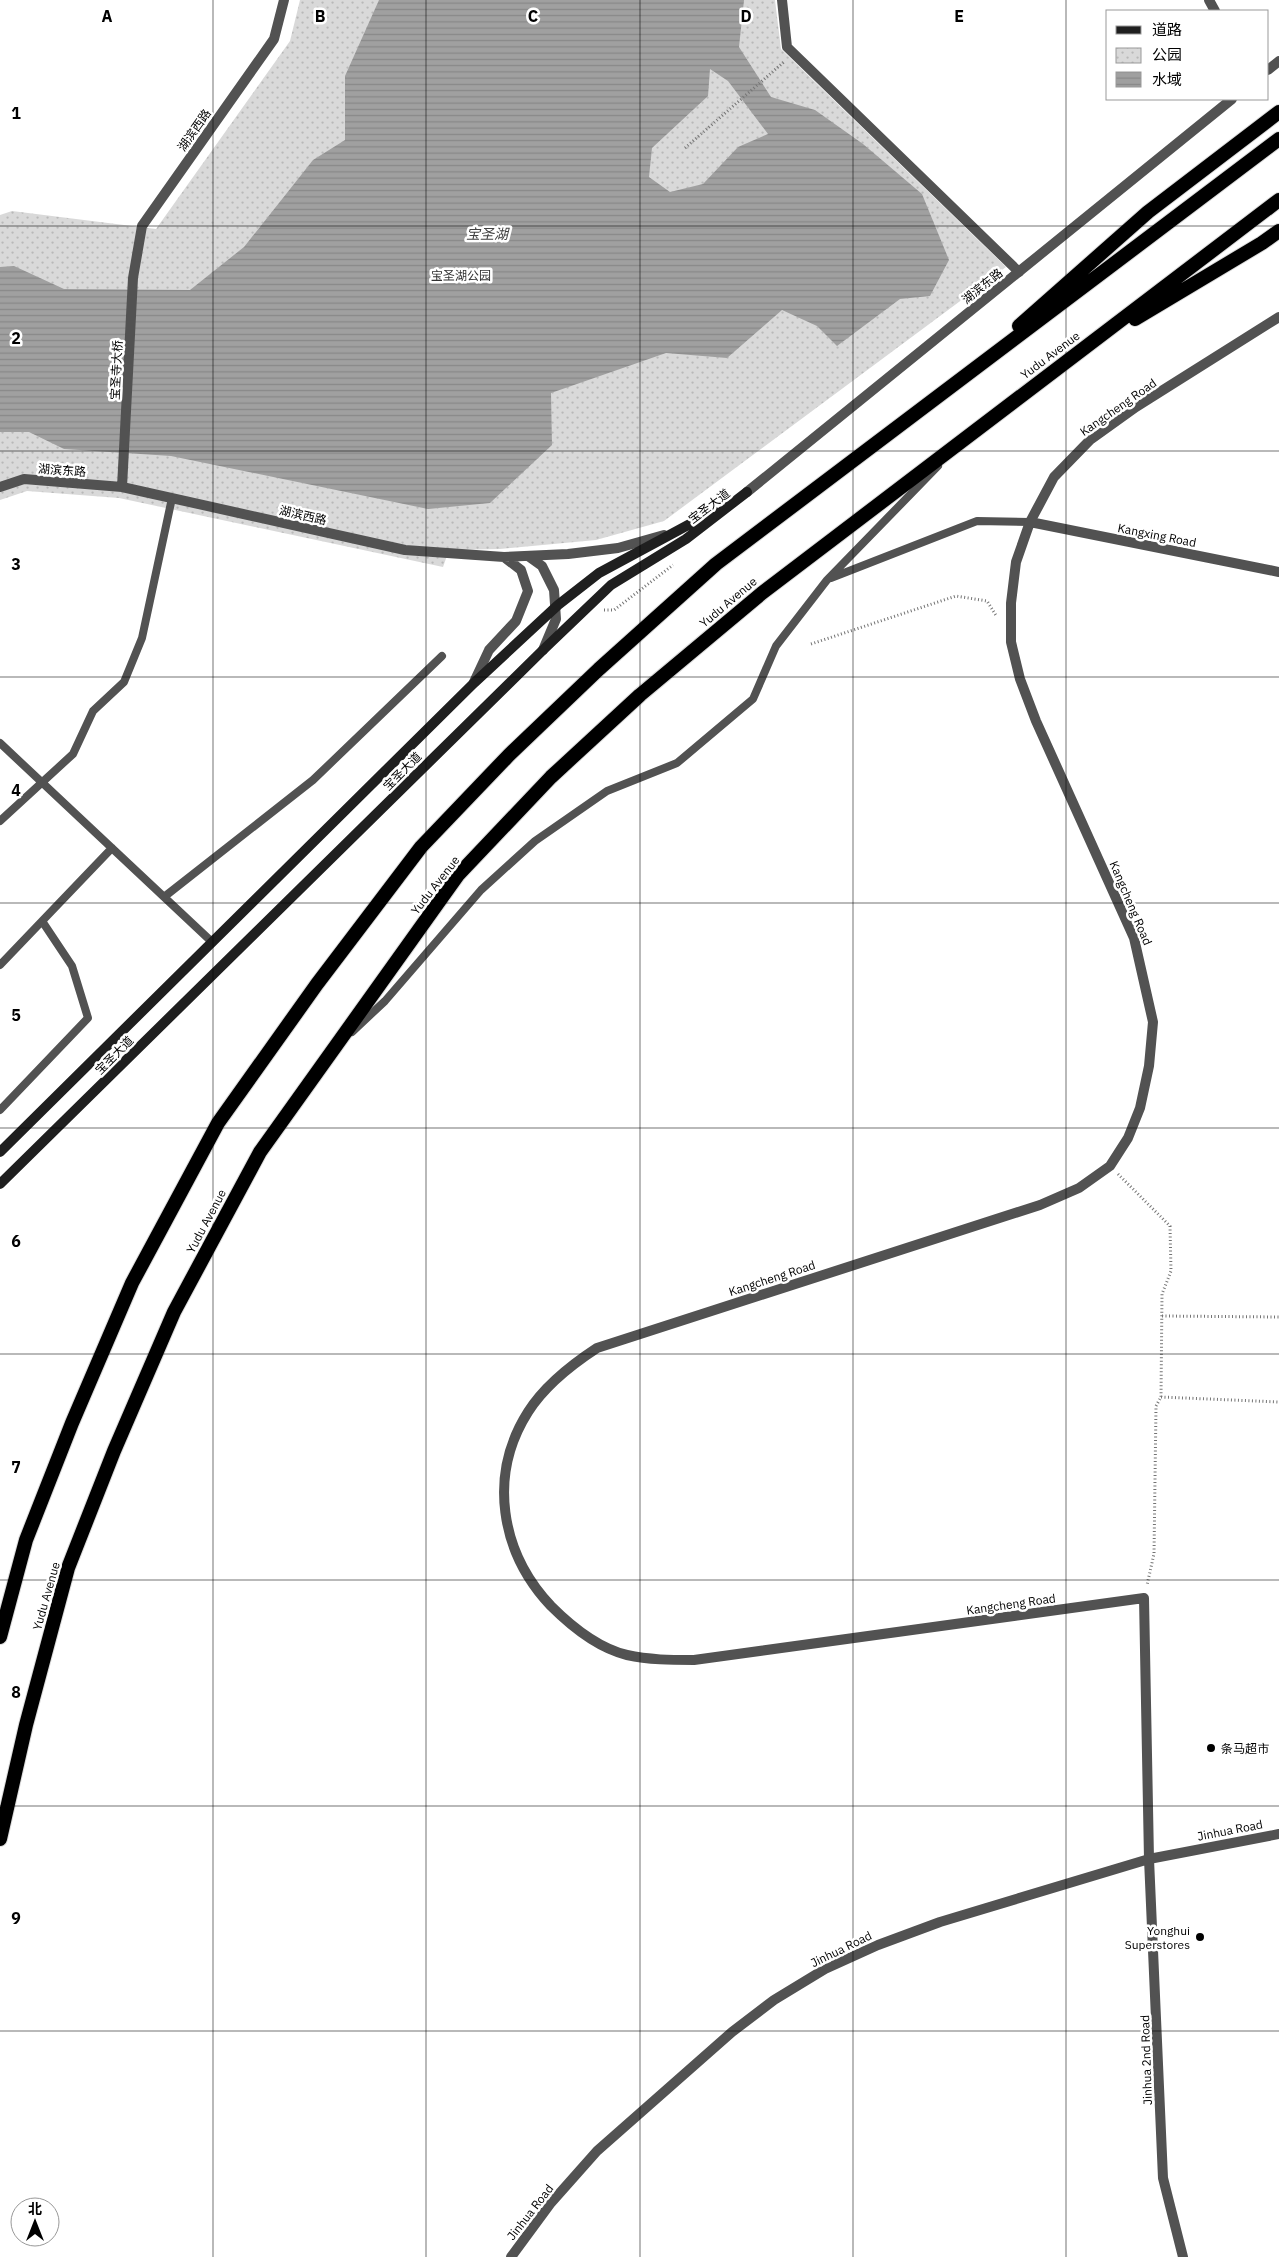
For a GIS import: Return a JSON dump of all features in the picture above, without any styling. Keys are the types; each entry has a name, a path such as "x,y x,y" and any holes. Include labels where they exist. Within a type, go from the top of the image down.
{"highway":[{"path":"931,402 1148,212 1279,112"},
{"path":"0,1637 26,1540 72,1423 132,1283 218,1123 340,953 421,847 509,755 599,669 716,564 1279,139"},
{"name":"Yudu Avenue","path":"0,1839 26,1725 68,1568 114,1451 174,1312 256,1160 458,875 551,778 640,695 762,593 1279,200"},
{"path":"1076,354 1279,231"}],"main road":[{"name":"宝圣大道","path":"0,1152 474,683 555,608 599,573 678,532 748,492"},
{"name":"宝圣大道","path":"0,1184 611,585 686,539 748,492"}],"street":[{"name":"湖滨西路","path":"133,278 142,226 274,40 284,0"},
{"path":"782,0 787,47 1019,272"},
{"path":"1269,69 1279,61"},
{"name":"湖滨东路","path":"748,492 1231,100"},
{"name":"宝圣寺大桥","path":"122,487 133,278"},
{"name":"Kangcheng Road","path":"1144,1598 704,1658 659,1660 625,1654 593,1640 565,1620 544,1598 528,1576 514,1552 508,1525 504,1496 506,1464 515,1436 529,1411 548,1387 572,1365 597,1348 1040,1205 1078,1188 1110,1166 1128,1138 1140,1108 1149,1066 1153,1022 1146,984 1134,938 1036,721 1020,679 1011,642 1011,603 1016,562 1030,522 1054,477 1090,440 1136,407 1279,317"},
{"name":"湖滨东路","path":"0,487 24,479 122,487"},
{"name":"湖滨西路","path":"122,487 405,550 504,557 528,556 618,548 678,532"},
{"name":"Kangxing Road","path":"1030,522 1279,572"},
{"path":"528,556 542,566 554,590 556,619 543,650"},
{"path":"474,683 489,650 516,621 528,591 521,570 504,557"},
{"path":"1144,1598 1150,1859"},
{"name":"Jinhua Road","path":"511,2257 550,2204 597,2151 732,2032 774,2000 825,1969 878,1945 940,1922 1150,1859 1279,1834"},
{"name":"Jinhua 2nd Road","path":"1150,1859 1163,2178 1183,2257"}],"lane":[{"path":"332,1051 385,1001 481,890 535,840 607,791 678,763 753,699 776,646 827,580 963,440"},
{"path":"0,821 72,754 93,710 124,682 142,638 172,498"},
{"path":"827,580 976,521 1030,522"},
{"path":"164,897 313,780 442,656"},
{"path":"0,743 212,942"},
{"path":"0,965 112,848"},
{"path":"0,1110 88,1018 72,966 42,921"}],"path":[{"path":"686,148 794,53"},
{"path":"583,612 614,610 674,564"},
{"path":"811,644 956,596 987,600 1011,642"},
{"path":"1110,1166 1170,1226 1171,1271 1162,1294 1160,1398 1156,1406 1154,1554 1144,1598"},
{"path":"1162,1316 1279,1317"},
{"path":"1160,1398 1279,1402"}],"green space":[{"name":"宝圣湖","path":"300,0 775,0 781,49 1006,267 664,521 596,540 500,549 449,550 443,567 119,498 27,491 0,500 0,215 12,211 156,229 290,41"}],"water":[{"name":"宝圣湖","path":"379,0 744,0 739,47 771,97 815,110 863,144 922,194 949,260 930,296 900,299 837,346 817,326 782,310 727,358 666,353 551,393 552,445 490,503 428,509 171,456 64,449 29,432 0,432 0,267 14,266 64,289 190,290 244,247 313,160 345,140 345,76","holes":["710,69 728,81 768,134 738,147 703,184 670,192 649,177 652,148 708,96"]}],"place":[{"name":"条马超市","path":"1211,1748"},
{"name":"Yonghui Superstores","path":"1200,1937"}],"park label":[{"name":"宝圣湖公园","path":"461,275"}]}
